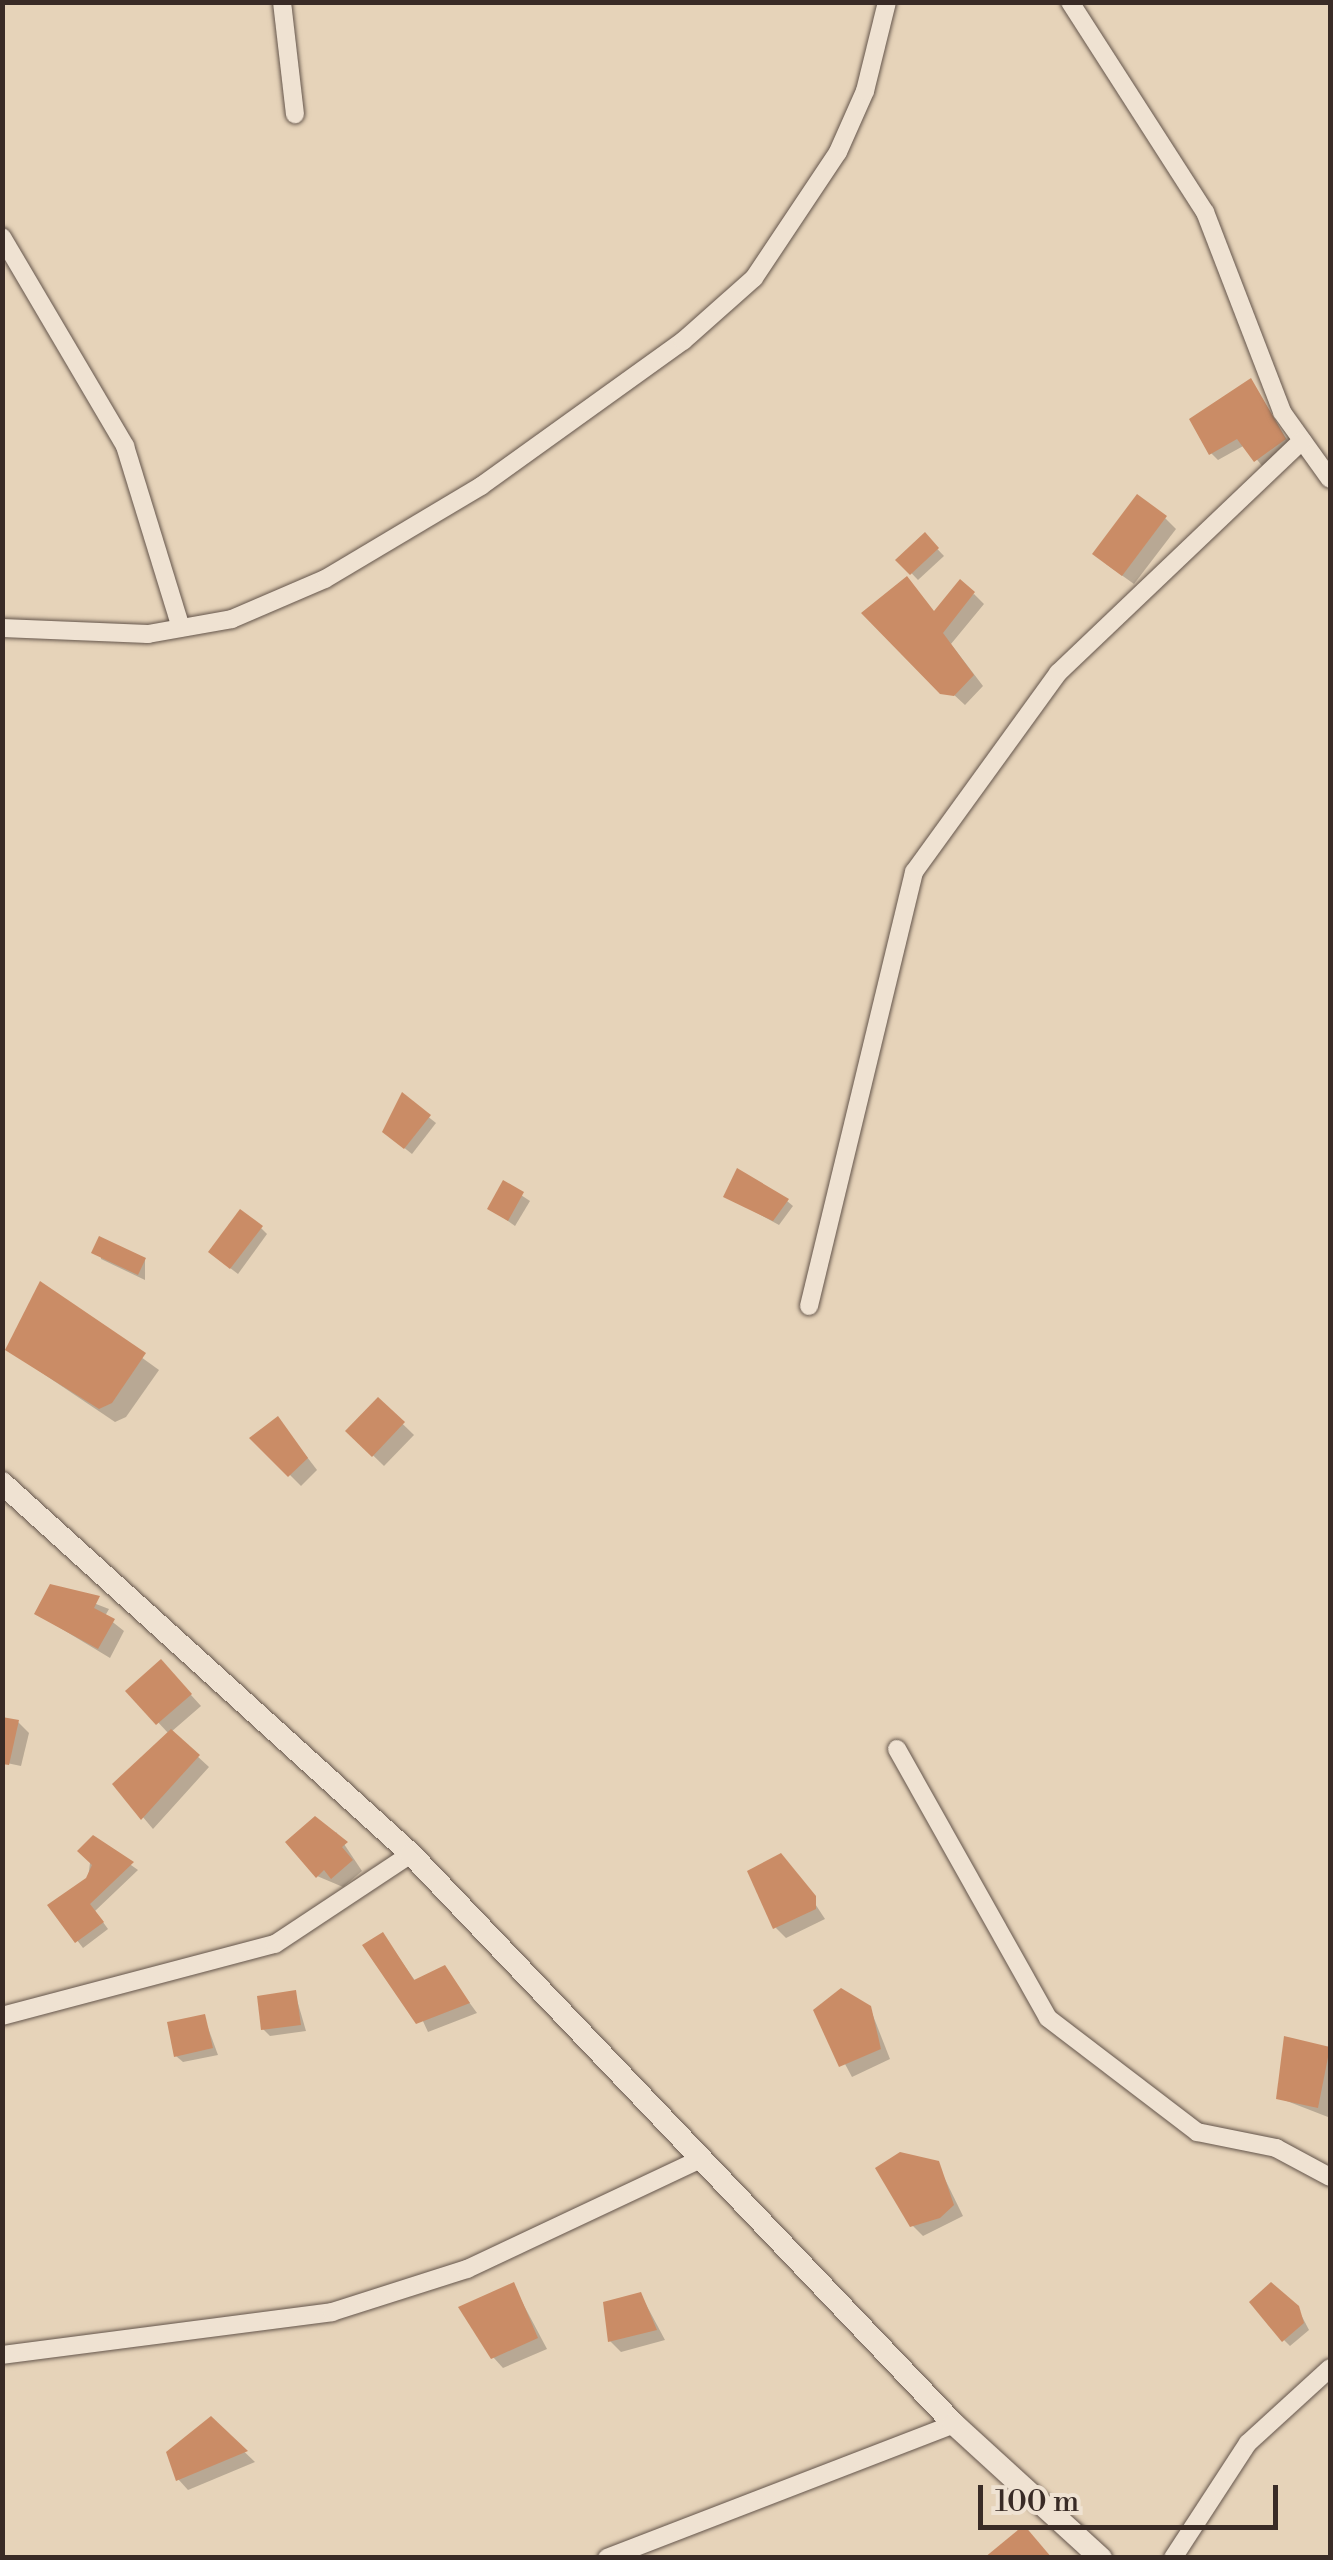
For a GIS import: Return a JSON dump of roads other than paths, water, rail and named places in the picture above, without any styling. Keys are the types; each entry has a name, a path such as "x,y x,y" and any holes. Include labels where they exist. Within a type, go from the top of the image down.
{"street":[{"path":"282,2 295,114"},
{"path":"2,628 182,628 248,612 395,540 683,341 740,290 838,152 866,91 887,2"},
{"path":"1070,2 1204,212 1282,412 1330,479"},
{"path":"2,237 126,446 182,628"},
{"path":"808,1306 914,872 1058,673 1302,441"},
{"path":"2,1483 411,1854 954,2424 1100,2558"},
{"path":"897,1749 1048,2018 1196,2132 1276,2148 1330,2177"},
{"path":"2,2016 275,1944 411,1854"},
{"path":"2,2355 332,2312 466,2269 701,2160"},
{"path":"1173,2558 1248,2442 1330,2368"},
{"path":"606,2558 954,2424"}]}
